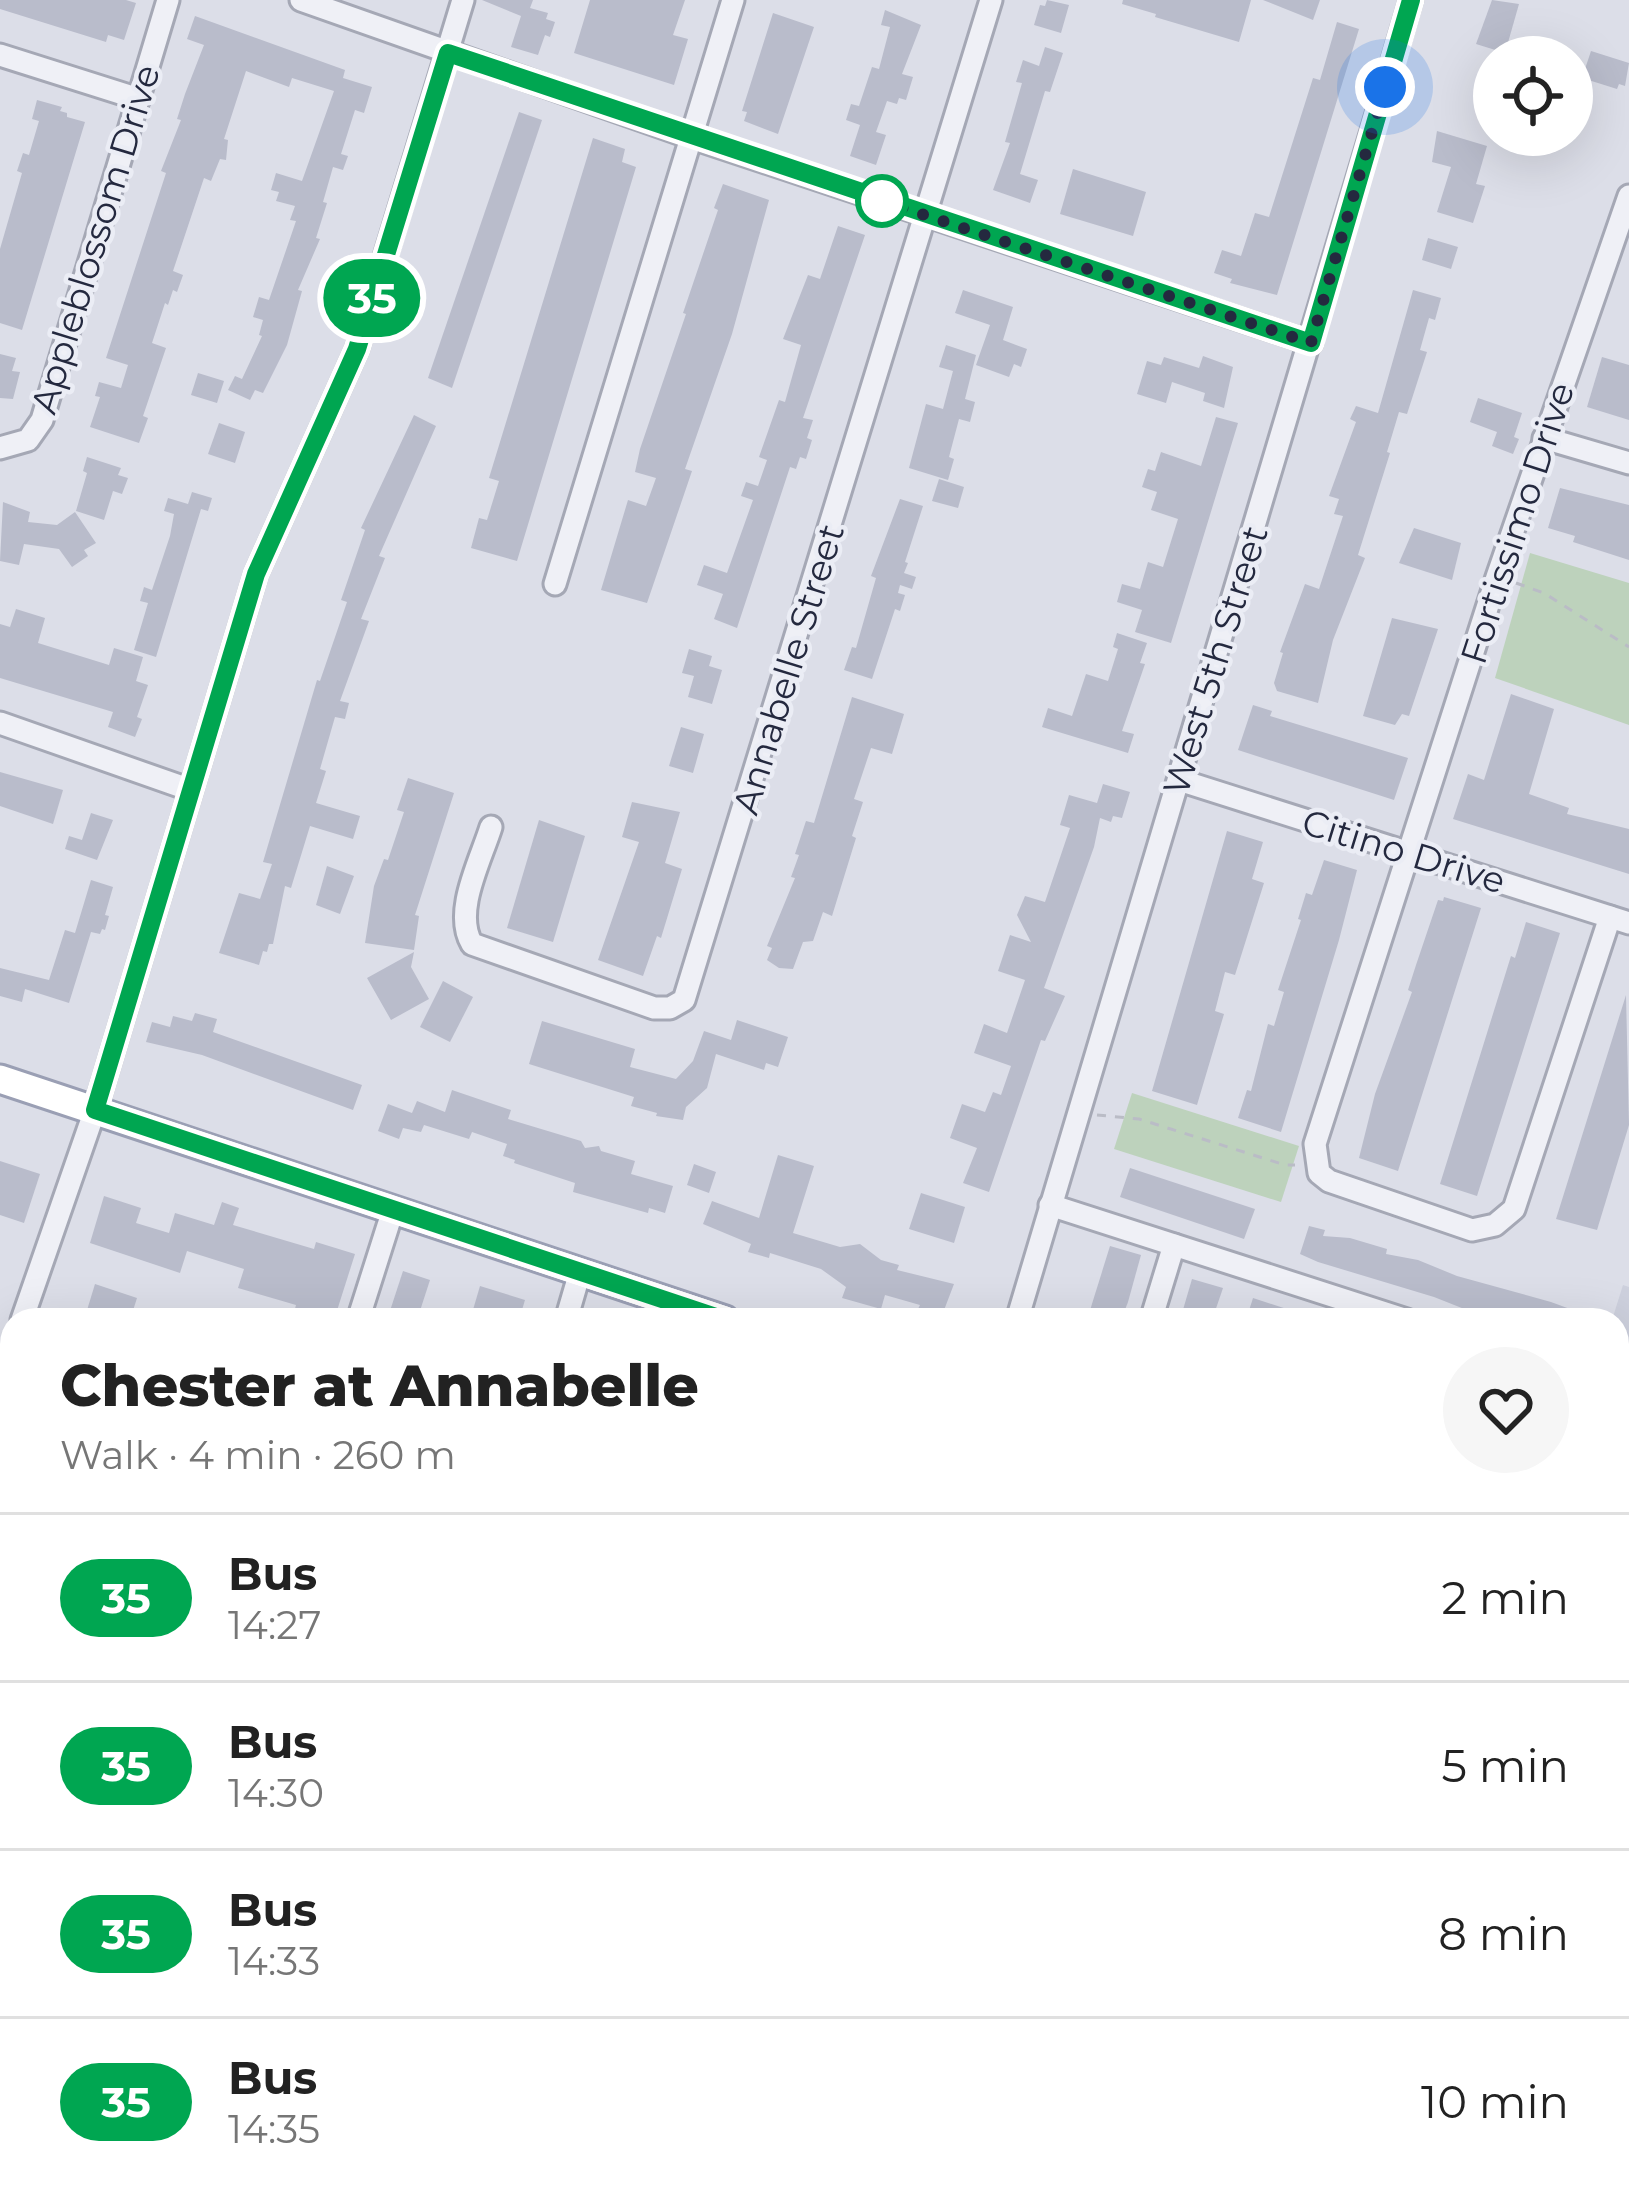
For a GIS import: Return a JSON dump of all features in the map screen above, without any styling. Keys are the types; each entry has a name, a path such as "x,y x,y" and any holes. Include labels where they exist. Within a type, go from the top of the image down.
{"main road":[{"path":"0,1079 689,1308"}],"street":[{"name":"Appleblossom Drive","path":"0,448 28,440 42,420 167,0"},
{"path":"301,0 693,138 1311,343"},
{"path":"26,1308 95,1110 256,574 363,332 463,0"},
{"path":"556,584 733,0"},
{"name":"Annabelle Street","path":"491,827 464,913 464,933 472,944 653,1008 670,1008 685,1000 991,0"},
{"name":"West 5th Street","path":"1020,1308 1311,343 1409,0"},
{"path":"0,56 139,99"},
{"name":"Fortissimo Drive","path":"1315,1161 1315,1144 1497,577 1627,210"},
{"path":"1544,438 1629,463"},
{"path":"0,724 188,789"},
{"name":"Citino Drive","path":"1179,780 1620,920"},
{"path":"1315,1161 1319,1173 1330,1181 1472,1230 1495,1225 1514,1209 1620,920"},
{"path":"1050,1205 1370,1308"},
{"path":"362,1308 393,1210"},
{"path":"1155,1308 1174,1245"},
{"path":"570,1308 580,1272"}],"path":[{"path":"1497,577 1544,593 1629,647"},
{"path":"1080,1112 1139,1119 1285,1165 1315,1161"}],"shaded area":[{"path":"1623,1285 1629,1287 1629,1308 1616,1308"}],"green space":[{"path":"1530,553 1629,583 1629,725 1495,678"},
{"path":"1132,1093 1299,1146 1281,1202 1114,1149"}],"building":[{"path":"0,0 136,3 124,40 108,35 106,42 0,9"},
{"path":"482,0 533,0 530,8 548,13 546,19 555,22 538,55 511,47 521,16"},
{"path":"590,0 685,0 673,35 688,39 674,85 574,53"},
{"path":"1047,0 1069,5 1061,33 1034,25 1040,5 1045,6"},
{"path":"1123,0 1251,0 1239,42 1155,17 1122,4"},
{"path":"1263,0 1320,0 1313,20"},
{"path":"1492,0 1519,4 1510,36 1479,36"},
{"path":"885,10 921,25 902,74 913,77 906,100 887,101 876,132 886,135 876,165 850,156 860,125 846,120 851,104 859,106 872,67 879,69 890,27 881,25"},
{"path":"773,13 814,27 778,134 744,121 747,112 742,111"},
{"path":"195,16 345,70 343,78 372,87 364,113 355,110 341,154 348,156 343,170 333,167 316,238 320,239 298,290 302,291 287,345 263,393 255,390 250,400 228,390 235,376 242,379 262,336 263,320 253,317 259,297 269,300 296,221 290,220 295,206 276,201 279,192 271,190 276,173 302,181 334,91 292,78 289,87 246,71 224,139 228,140 226,160 220,159 211,181 204,178 173,271 183,275 177,292 173,290 168,305 165,303 152,343 166,348 139,443 90,427 100,397 95,396 99,382 121,388 128,365 106,358 166,173 161,171 181,120 177,119 204,45 187,39"},
{"path":"1337,22 1359,29 1277,295 1230,283 1232,279 1214,273 1222,250 1241,256 1255,213 1269,217 1313,78 1320,80"},
{"path":"1045,47 1063,53 1050,92 1045,91 1020,174 1038,180 1030,203 993,190 1010,143 1005,142 1022,83 1016,82 1023,60 1039,66"},
{"path":"1593,52 1629,63 1625,86 1619,84 1617,89 1593,81"},
{"path":"37,100 62,107 67,117 85,122 22,330 0,323 0,249 22,173 17,171 23,153 29,155 39,121 32,119"},
{"path":"519,112 542,120 452,388 428,378"},
{"path":"1437,131 1473,142 1473,156 1484,156 1476,184 1485,186 1473,223 1437,212 1451,167 1432,162"},
{"path":"593,138 625,149 622,162 636,167 517,561 471,548 479,518 487,520 499,481 489,478"},
{"path":"1073,169 1146,192 1133,236 1060,214"},
{"path":"723,184 769,200 732,334 685,469 692,471 647,603 601,590 628,500 646,506 656,478 635,472 640,449"},
{"path":"838,226 865,235 803,418 813,420 806,459 800,457 796,469 790,467 737,628 714,619 723,594 697,585 704,565 727,573 753,500 741,496 746,482 758,486 767,460 759,457 779,400 785,402 801,345 783,339 808,275 820,279"},
{"path":"1428,238 1458,247 1451,269 1422,260"},
{"path":"963,290 1013,307 1003,340 1027,349 1021,367 1014,364 1009,377 976,365 990,325 955,313"},
{"path":"1413,290 1441,298 1435,320 1429,318 1420,350 1427,352 1407,414 1399,412 1358,555 1365,558 1333,640 1318,703 1277,691 1274,683 1280,652 1305,584 1319,589 1343,516 1334,514 1339,499 1329,496 1356,422 1350,419 1356,406 1378,413"},
{"path":"946,345 976,355 965,399 975,402 970,422 959,419 948,480 909,468 926,404 943,409 953,371 939,367"},
{"path":"0,354 16,358 12,371 20,372 13,399 0,398"},
{"path":"1203,356 1233,367 1224,408 1203,401 1205,393 1172,382 1166,403 1137,394 1147,361 1161,365 1164,357 1199,368"},
{"path":"1602,357 1629,365 1629,420 1587,407"},
{"path":"198,373 224,381 217,403 191,395"},
{"path":"1478,398 1522,413 1513,454 1492,446 1497,432 1470,422"},
{"path":"414,415 436,426 379,556 385,558 361,619 369,621 340,701 349,703 345,719 335,717 320,769 326,771 316,803 360,816 353,839 310,826 291,888 285,886 273,944 263,951 259,965 219,953 239,893 260,899 272,864 263,862 317,680 347,602 341,600 365,530 361,528"},
{"path":"1216,417 1238,423 1171,643 1135,632 1142,610 1117,602 1122,584 1140,589 1148,562 1163,567 1178,519 1151,510 1157,492 1142,487 1148,469 1155,471 1161,452 1201,466"},
{"path":"219,423 245,432 235,463 208,454"},
{"path":"87,457 121,468 118,475 128,478 122,494 113,491 104,520 76,511"},
{"path":"939,479 964,487 958,508 932,501"},
{"path":"1560,488 1629,505 1629,560 1573,542 1575,536 1548,528"},
{"path":"192,492 212,498 208,511 201,509 156,657 134,650 148,603 140,601 144,587 152,590 170,536 174,514 164,511 168,498 188,504"},
{"path":"900,499 923,506 905,562 904,573 916,577 912,589 900,585 898,593 905,595 900,611 895,609 872,679 844,670 852,647 856,648 876,578 871,576"},
{"path":"3,502 30,512 28,522 57,525 75,512 96,543 72,567 59,549 24,544 19,565 0,561"},
{"path":"1414,528 1461,543 1452,580 1399,563"},
{"path":"16,609 45,618 38,643 109,665 114,648 143,657 136,681 148,685 135,737 108,727 113,712 0,678 0,624 10,627"},
{"path":"1392,618 1438,629 1409,716 1402,714 1395,725 1363,716"},
{"path":"1117,633 1147,643 1140,663 1145,664 1122,731 1134,734 1128,753 1042,727 1048,708 1072,716 1086,674 1108,681 1118,649 1113,647"},
{"path":"689,649 712,656 709,666 722,670 712,704 688,697 694,676 682,673"},
{"path":"1511,694 1554,709 1529,794 1569,808 1567,814 1629,829 1629,874 1453,819 1468,774 1484,780"},
{"path":"852,697 904,714 892,754 871,748 854,799 863,802 852,836 856,838 832,916 823,912 813,941 803,942 793,969 779,968 767,960 772,948 767,946 795,878 791,877 799,855 795,854 806,821 814,823"},
{"path":"1253,705 1272,711 1270,716 1408,758 1394,800 1238,750"},
{"path":"681,727 704,734 693,773 669,766"},
{"path":"0,772 63,790 53,824 0,806"},
{"path":"408,778 454,793 415,915 419,916 414,950 365,943 374,886 404,812 397,810"},
{"path":"1103,784 1130,792 1122,818 1113,816 1111,822 1100,818 1044,988 1065,996 1045,1041 1041,1040 989,1192 963,1183 977,1148 950,1138 962,1104 985,1112 993,1092 1001,1095 1011,1066 974,1053 984,1024 1007,1033 1025,980 998,971 1010,935 1031,942 1017,915 1025,896 1045,902 1070,828 1060,825 1069,795 1097,803"},
{"path":"632,802 680,812 665,863 682,869 661,938 657,936 643,976 598,960 639,842 622,837"},
{"path":"91,813 113,820 97,860 65,849 69,836 82,840"},
{"path":"539,820 585,836 553,942 507,928"},
{"path":"1227,831 1263,842 1252,879 1264,883 1235,975 1225,972 1215,1011 1224,1014 1197,1105 1152,1091"},
{"path":"1324,860 1357,870 1281,1132 1238,1118 1247,1090 1251,1091 1268,1024 1274,1026 1284,992 1278,990 1306,893 1312,895"},
{"path":"327,866 354,876 340,914 316,905"},
{"path":"91,880 113,887 105,915 109,916 105,930 91,932 69,1003 25,989 22,1002 0,996 0,968 49,980 65,930 75,933"},
{"path":"1444,897 1481,908 1398,1171 1359,1158 1375,1094 1412,992 1408,990 1416,965 1438,900"},
{"path":"1526,922 1560,933 1477,1196 1440,1184 1511,956 1515,958"},
{"path":"414,952 411,967 429,999 391,1020 367,978"},
{"path":"443,981 473,997 450,1042 420,1027"},
{"path":"1626,995 1629,1125 1597,1230 1556,1219"},
{"path":"195,1013 217,1019 213,1032 362,1085 353,1110 202,1055 146,1042 152,1022 170,1027 173,1016 192,1021"},
{"path":"737,1020 788,1037 778,1067 766,1063 764,1070 716,1054 707,1088 686,1107 683,1120 656,1116 631,1106 634,1097 529,1064 542,1021 635,1049 630,1067 676,1079 693,1061 704,1031 731,1040"},
{"path":"452,1090 511,1110 508,1119 635,1161 631,1174 673,1186 665,1213 649,1208 648,1213 573,1192 575,1183 514,1163 503,1156 507,1144 472,1132 469,1139 424,1125 421,1132 403,1128 399,1139 378,1131 388,1104 412,1113 417,1101 445,1112"},
{"path":"778,1155 814,1166 793,1233 840,1247 860,1244 881,1260 899,1265 897,1270 954,1284 945,1308 918,1308 885,1295 881,1308 842,1298 846,1287 821,1269 770,1253 769,1258 748,1252 751,1244 703,1224 712,1201 759,1218"},
{"path":"0,1161 40,1174 24,1223 0,1215"},
{"path":"694,1164 716,1172 709,1193 687,1185"},
{"path":"1130,1168 1255,1209 1244,1239 1120,1197"},
{"path":"921,1193 965,1207 954,1243 909,1229"},
{"path":"104,1196 141,1208 136,1223 169,1233 175,1213 214,1225 222,1202 239,1208 233,1225 314,1249 316,1242 355,1254 338,1308 295,1308 238,1288 244,1269 187,1251 180,1273 90,1243"},
{"path":"1309,1226 1325,1230 1323,1236 1350,1238 1387,1249 1386,1254 1567,1308 1462,1308 1300,1254"},
{"path":"1110,1246 1141,1255 1126,1308 1091,1308"},
{"path":"403,1271 430,1280 421,1308 391,1308"},
{"path":"1192,1279 1223,1288 1216,1308 1184,1308"},
{"path":"95,1284 137,1298 134,1308 88,1308"},
{"path":"480,1286 525,1300 523,1308 474,1308"},
{"path":"1253,1298 1284,1308 1250,1308"}],"bus line":[{"name":"35","path":"689,1308 95,1110 256,574 357,349 448,53 1311,343 1411,0"}],"route":[{"path":"882,201 1311,343 1385,87"}]}
